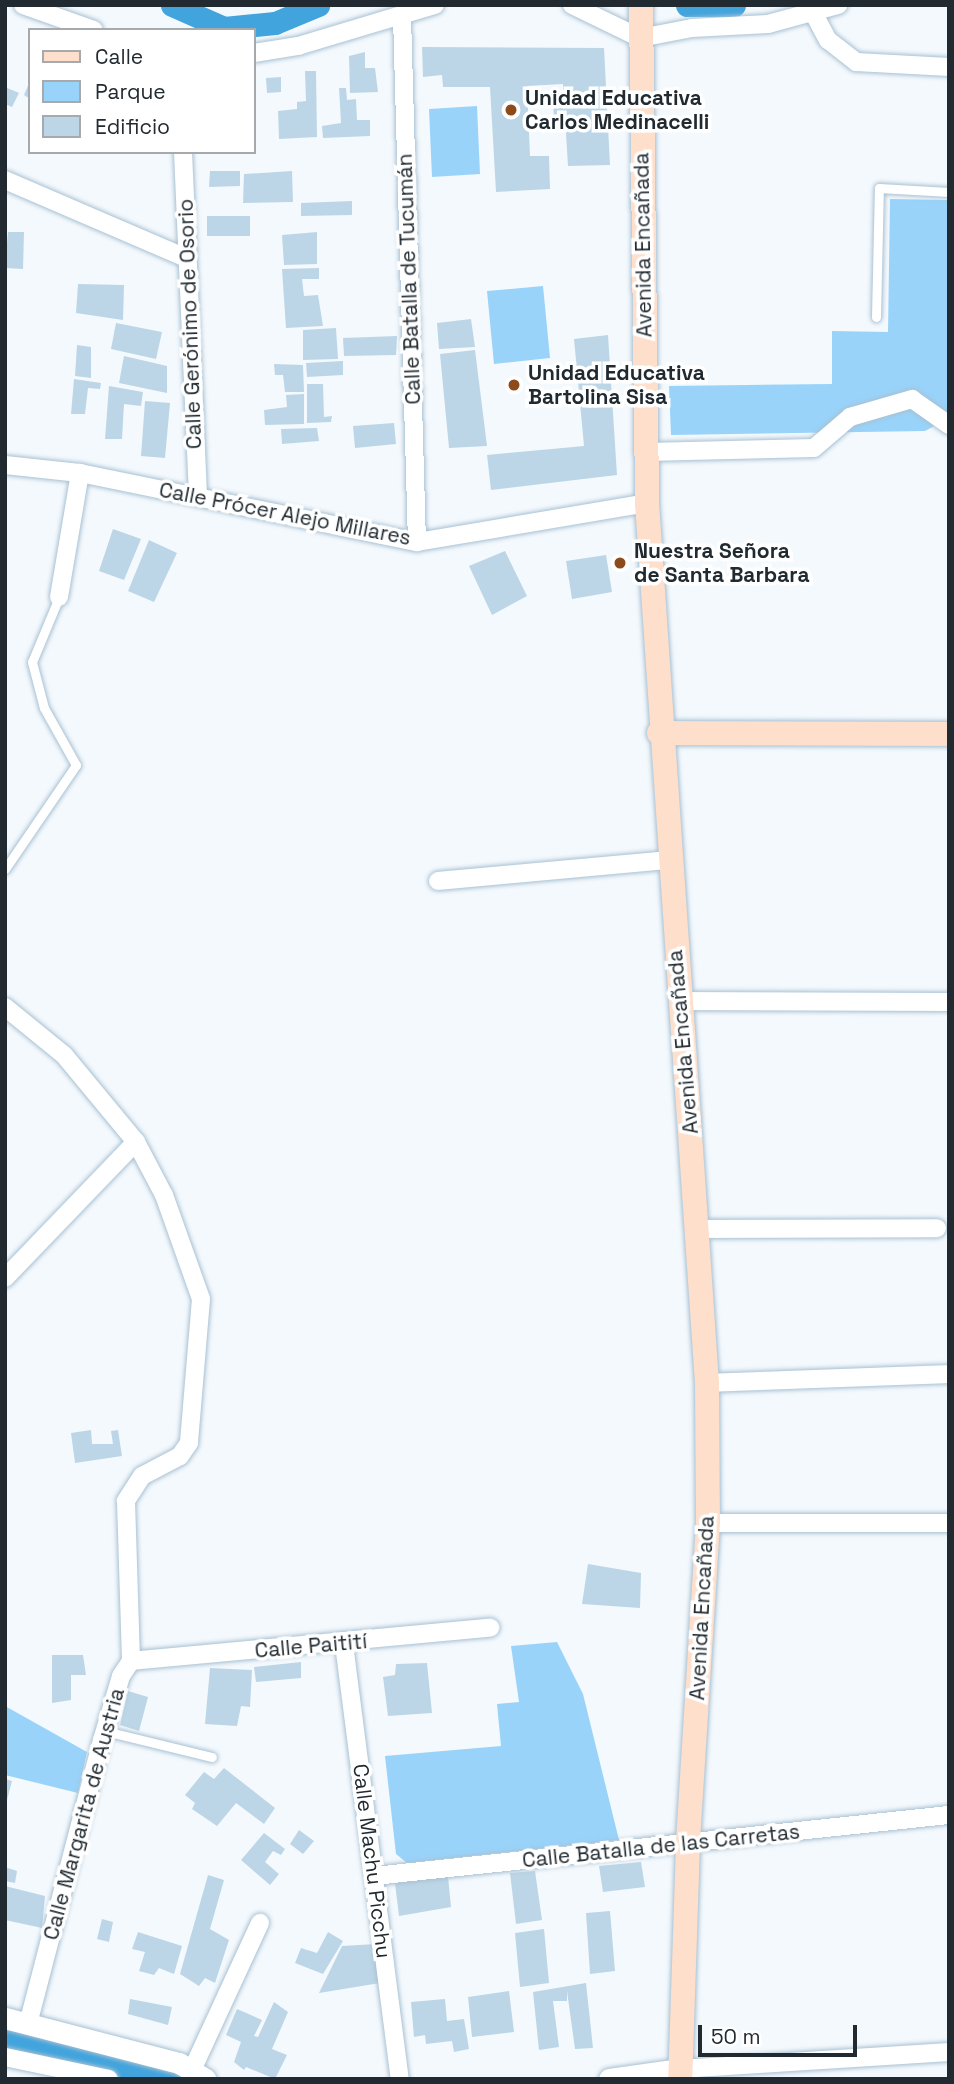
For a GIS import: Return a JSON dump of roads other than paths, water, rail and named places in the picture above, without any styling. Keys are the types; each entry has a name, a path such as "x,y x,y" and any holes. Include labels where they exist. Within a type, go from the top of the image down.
{"main road":[{"name":"Avenida Encañada","path":"641,21 647,503 659,733 698,1229 706,1383 708,1523 688,1844 680,2074"},
{"path":"659,733 949,734"}],"street":[{"path":"23,5 88,28"},
{"path":"256,53 298,46 435,5"},
{"path":"572,5 641,21 692,28 768,24 814,14 838,5"},
{"path":"814,14 828,40 856,62 949,66"},
{"name":"Calle Batalla de Tucumán","path":"402,16 417,542"},
{"name":"Calle Gerónimo de Osorio","path":"183,154 198,496"},
{"path":"5,180 186,258"},
{"path":"646,452 814,448 850,417 912,399 949,425"},
{"name":"Calle Prócer Alejo Millares","path":"5,465 80,473 417,542 647,503"},
{"path":"59,597 80,473"},
{"path":"439,881 669,860"},
{"path":"679,1001 949,1002"},
{"path":"5,1007 64,1055 136,1142 5,1278"},
{"name":"Calle Margarita de Austria","path":"28,2024 105,1731 121,1676 131,1661 126,1501 142,1476 180,1456 189,1443 201,1299 164,1195 136,1142"},
{"path":"698,1229 937,1228"},
{"path":"706,1383 949,1374"},
{"path":"708,1523 949,1523"},
{"name":"Calle Paitití","path":"131,1661 344,1644 491,1628"},
{"name":"Calle Machu Picchu","path":"344,1644 400,2079"},
{"name":"Calle Batalla de las Carretas","path":"374,1876 949,1815"},
{"path":"5,2018 200,2074 260,1923"},
{"path":"609,2079 949,2052"},
{"path":"5,2057 109,2079"}],"lane":[{"path":"876,317 879,188 949,192"},
{"path":"5,869 76,765 44,708 32,662 59,597"},
{"path":"105,1731 212,1757"}],"waterway":[{"path":"172,5 224,28 275,23 318,5"},
{"path":"687,5 734,5"},
{"path":"5,2037 178,2079"}],"place":[{"name":"Unidad Educativa Carlos Medinacelli","path":"511,110"},
{"name":"Unidad Educativa Bartolina Sisa","path":"514,385"},
{"name":"Nuestra Señora de Santa Barbara","path":"620,563"}]}
